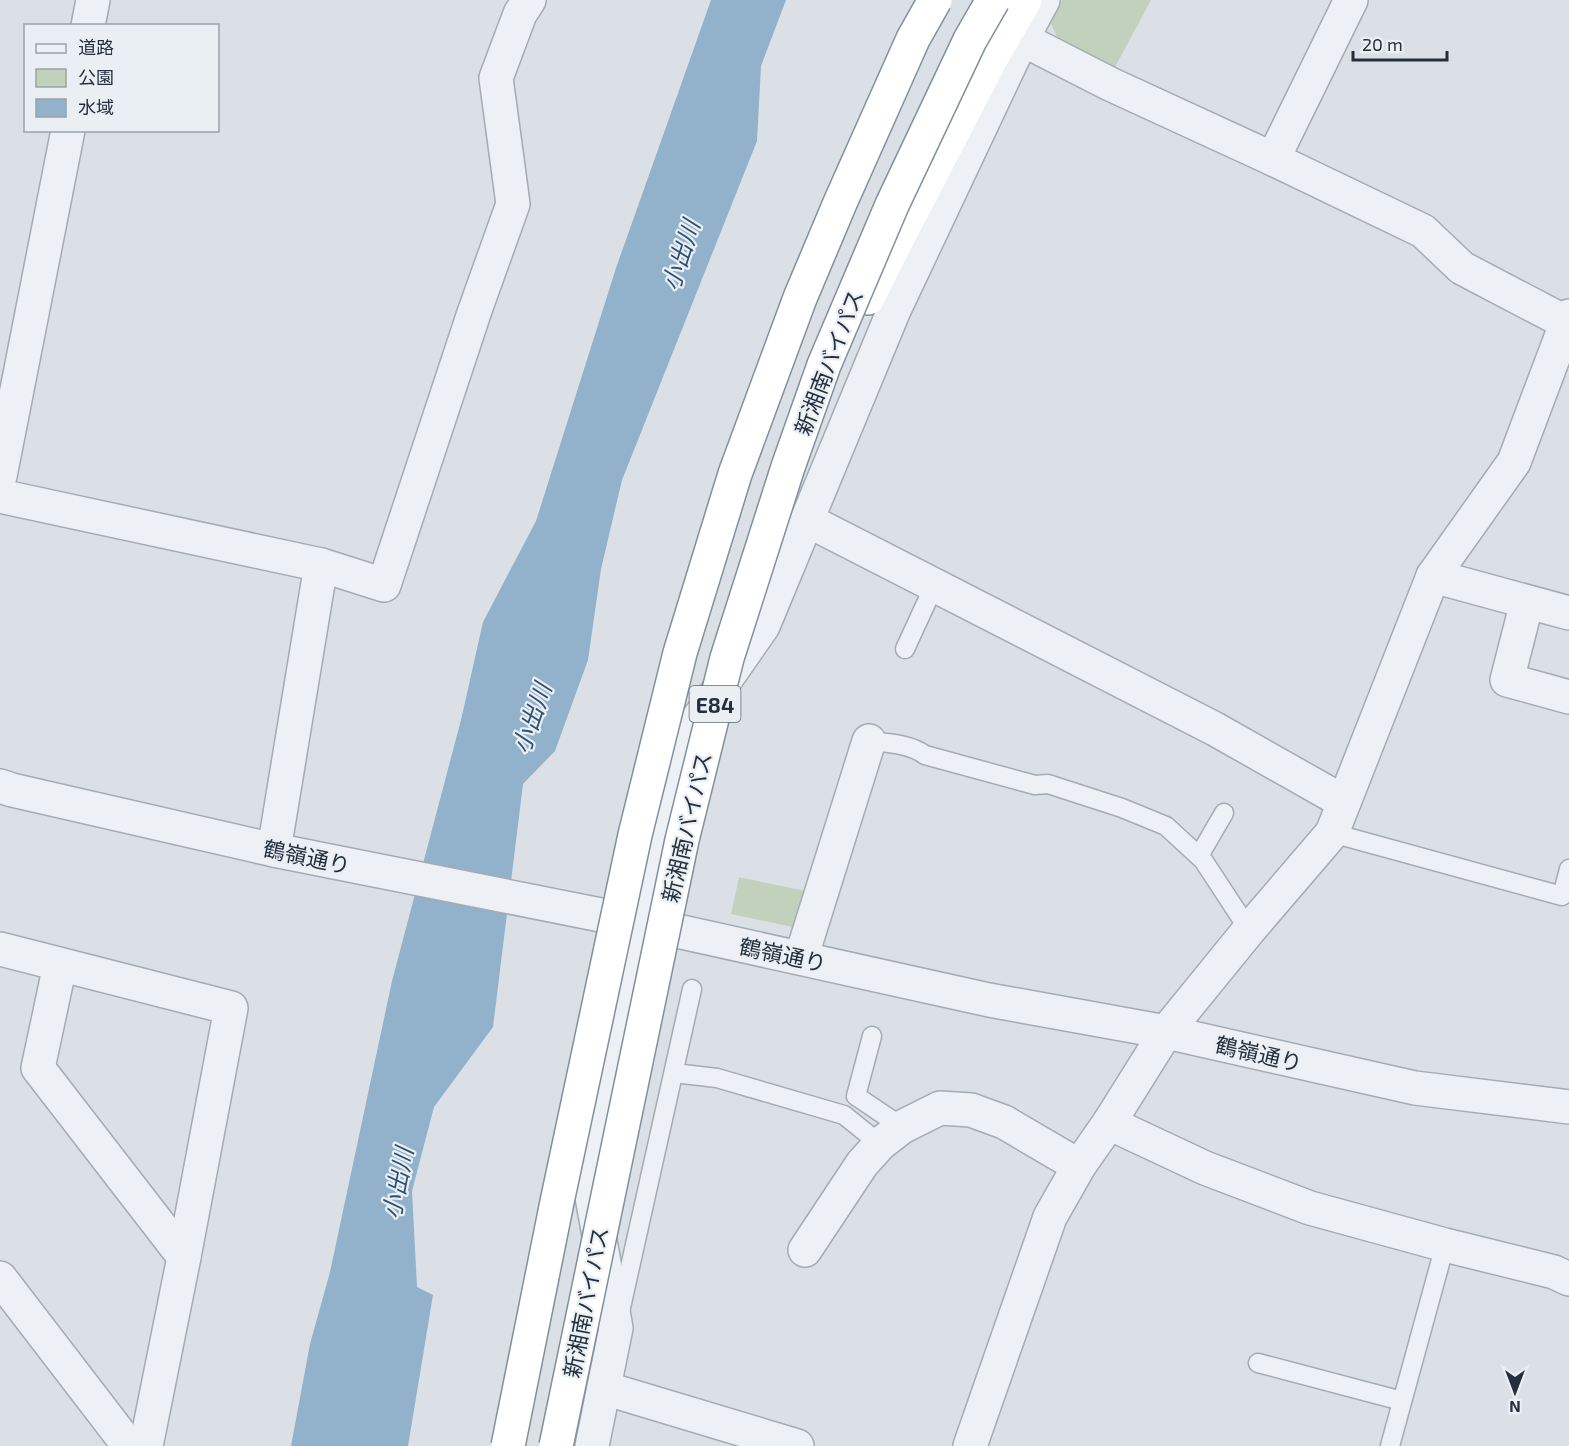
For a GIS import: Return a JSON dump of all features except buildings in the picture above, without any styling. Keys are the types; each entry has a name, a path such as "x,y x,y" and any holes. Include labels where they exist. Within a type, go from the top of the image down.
{"highway":[{"name":"新湘南バイパス","path":"508,1446 559,1190 635,835 680,653 735,474 800,298 913,39 933,0"},
{"name":"新湘南バイパス","path":"556,1446 682,840 727,658 788,467 824,365 892,205 970,40 993,0"},
{"path":"788,467 885,263 992,57 1025,0"}],"street":[{"path":"88,24 93,0"},
{"path":"0,496 321,564 384,585 474,313 513,204 496,78 520,14 529,0"},
{"path":"592,1446 616,1328 592,1197 641,923 682,742 763,626 894,310 1022,39 1043,0"},
{"path":"1273,159 1351,0"},
{"path":"969,1446 1050,1217 1079,1166 1166,1032 1332,833 1433,576 1514,462 1565,342 1462,268 1423,231 1110,84 1022,39"},
{"path":"0,476 68,132"},
{"path":"807,520 1215,729 1344,802"},
{"path":"274,849 321,564"},
{"path":"1433,576 1569,613"},
{"path":"1527,602 1507,680 1569,698"},
{"path":"801,958 868,741"},
{"name":"鶴嶺通り","path":"0,786 371,870 575,909 989,1000 1166,1032 1415,1088 1569,1107"},
{"path":"0,949 231,1008 147,1446"},
{"path":"60,965 38,1068 184,1257"},
{"path":"805,1250 862,1164 891,1135 940,1108 972,1110 1004,1122 1079,1166"},
{"path":"1109,1123 1205,1168 1310,1208 1554,1272 1569,1279"},
{"path":"3,1288 129,1446"},
{"path":"604,1388 797,1446"}],"lane":[{"path":"905,649 934,586"},
{"path":"868,741 917,749 925,755 1035,785 1048,784 1122,808 1166,826 1203,860 1249,930"},
{"path":"1198,856 1224,813"},
{"path":"1332,833 1562,896 1569,869"},
{"path":"616,1328 692,989"},
{"path":"872,1036 856,1096 891,1135"},
{"path":"674,1073 717,1078 844,1114 891,1135"},
{"path":"1390,1446 1445,1245"},
{"path":"1258,1363 1402,1401"}],"green space":[{"path":"1062,0 1151,0 1114,69 1059,42 1050,21"},
{"path":"739,877 805,891 797,928 731,914"}],"water":[{"name":"小出川","path":"711,0 786,0 761,66 757,141 622,480 601,569 588,660 555,751 523,784 493,1027 434,1107 412,1191 417,1287 433,1295 408,1446 291,1446 310,1344 330,1272 392,981 461,720 483,622 536,521 616,268"}]}
